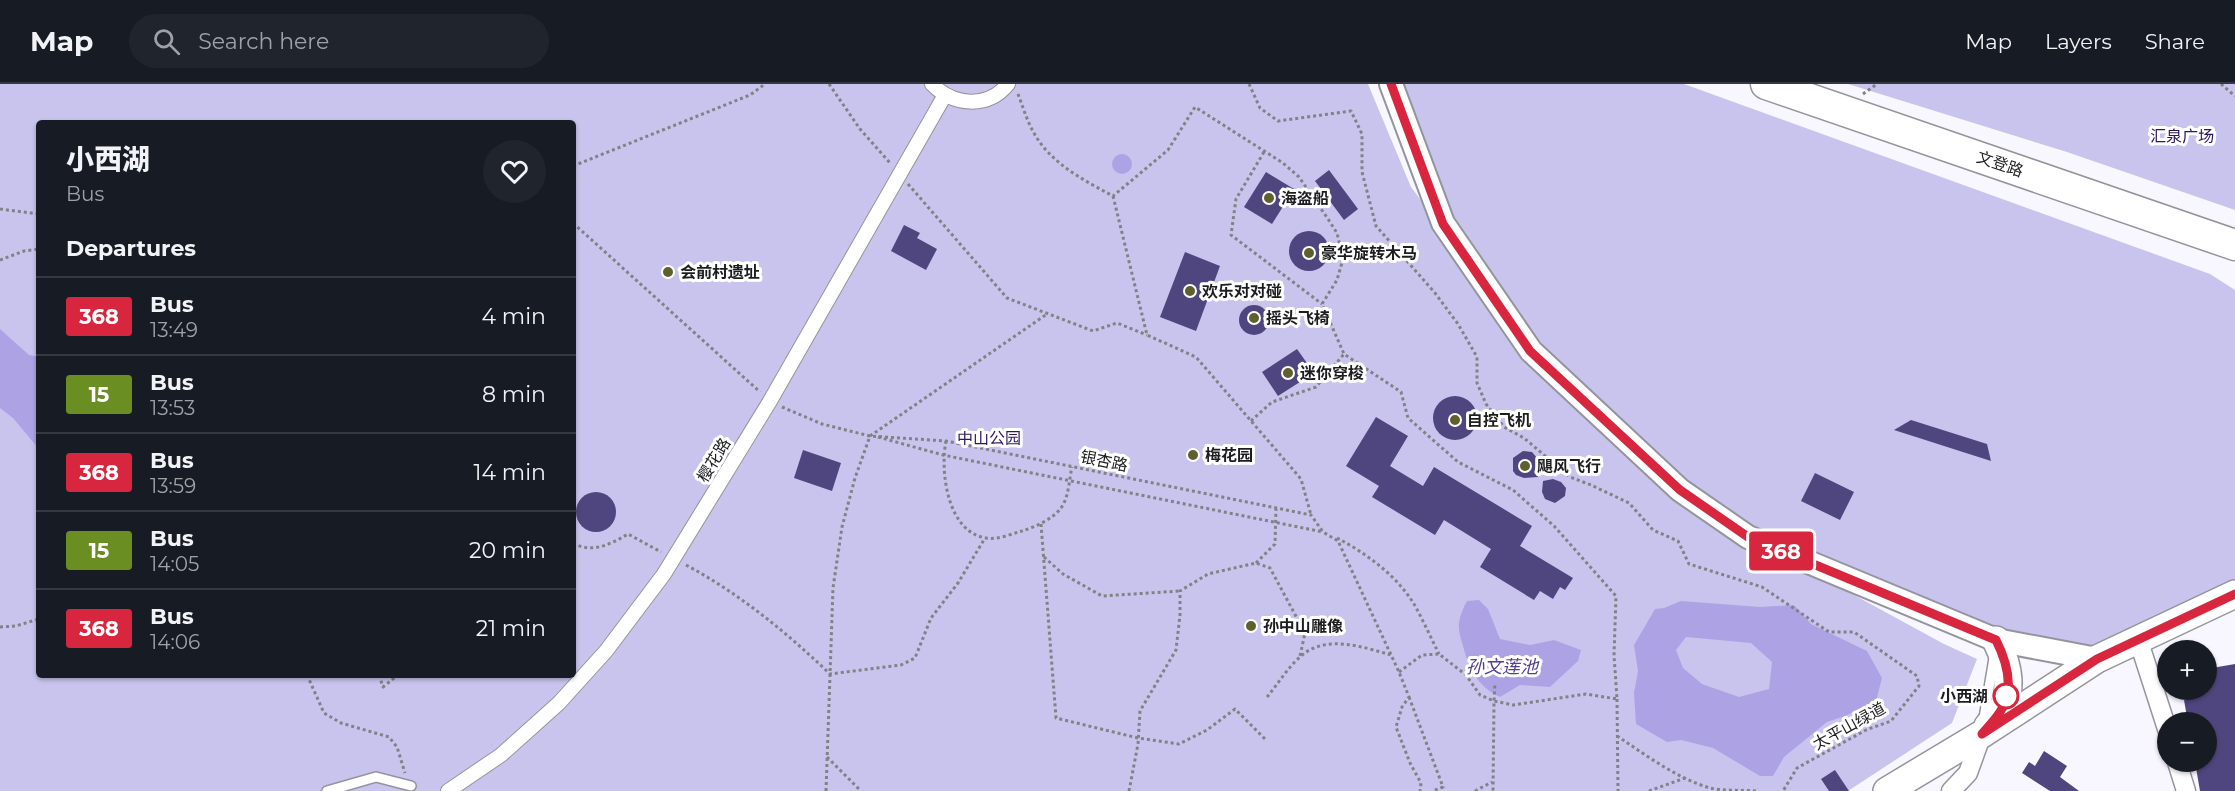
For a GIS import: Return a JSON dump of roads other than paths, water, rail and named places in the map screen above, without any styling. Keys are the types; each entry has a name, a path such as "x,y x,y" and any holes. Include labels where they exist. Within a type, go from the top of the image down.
{"main road":[{"name":"文登路","path":"1766,84 2235,245"},
{"name":"文登路","path":"1814,84 1867,91 2005,150 2235,226"},
{"path":"1887,791 1982,734 2097,659 2235,594"},
{"path":"1982,734 2002,710 2009,686 2005,658 1996,640"}],"street":[{"path":"932,84 945,95 960,102 977,102 1013,88"},
{"path":"1391,84 1443,224 1530,351 1680,490 1748,537 1996,640 2097,659"},
{"name":"樱花路","path":"448,791 501,755 559,703 606,651 664,574 770,401 945,95"},
{"path":"2138,639 2162,712"},
{"path":"1951,791 1968,773 1982,734"},
{"path":"2180,772 2186,791"}],"lane":[{"path":"327,791 376,777 411,786"}],"water":[{"path":"1122,154 1129,157 1132,164 1129,171 1122,174 1115,171 1112,164 1115,157"},
{"path":"0,329 29,355 36,356 36,445 13,418 0,408"},
{"name":"孙文莲池","path":"1479,600 1488,609 1500,639 1530,645 1554,640 1581,650 1578,661 1550,687 1520,685 1500,697 1492,693 1480,683 1472,670 1459,632 1460,617 1467,601"},
{"path":"1681,601 1760,607 1794,605 1811,624 1867,651 1882,678 1876,701 1827,722 1784,757 1773,776 1760,776 1713,748 1681,740 1667,742 1636,724 1634,693 1638,671 1634,645 1655,609","holes":["1686,637 1751,643 1772,662 1769,689 1739,697 1702,684 1683,668 1676,650"]}],"place":[{"name":"海盗船","path":"1269,198"},
{"name":"豪华旋转木马","path":"1309,253"},
{"name":"会前村遗址","path":"668,272"},
{"name":"欢乐对对碰","path":"1190,291"},
{"name":"摇头飞椅","path":"1254,318"},
{"name":"迷你穿梭","path":"1288,373"},
{"name":"自控飞机","path":"1455,420"},
{"name":"梅花园","path":"1193,455"},
{"name":"飓风飞行","path":"1525,466"},
{"name":"孙中山雕像","path":"1251,626"},
{"name":"小西湖","path":"2006,696"}],"park label":[{"name":"汇泉广场","path":"2182,136"},
{"name":"中山公园","path":"989,438"}]}
